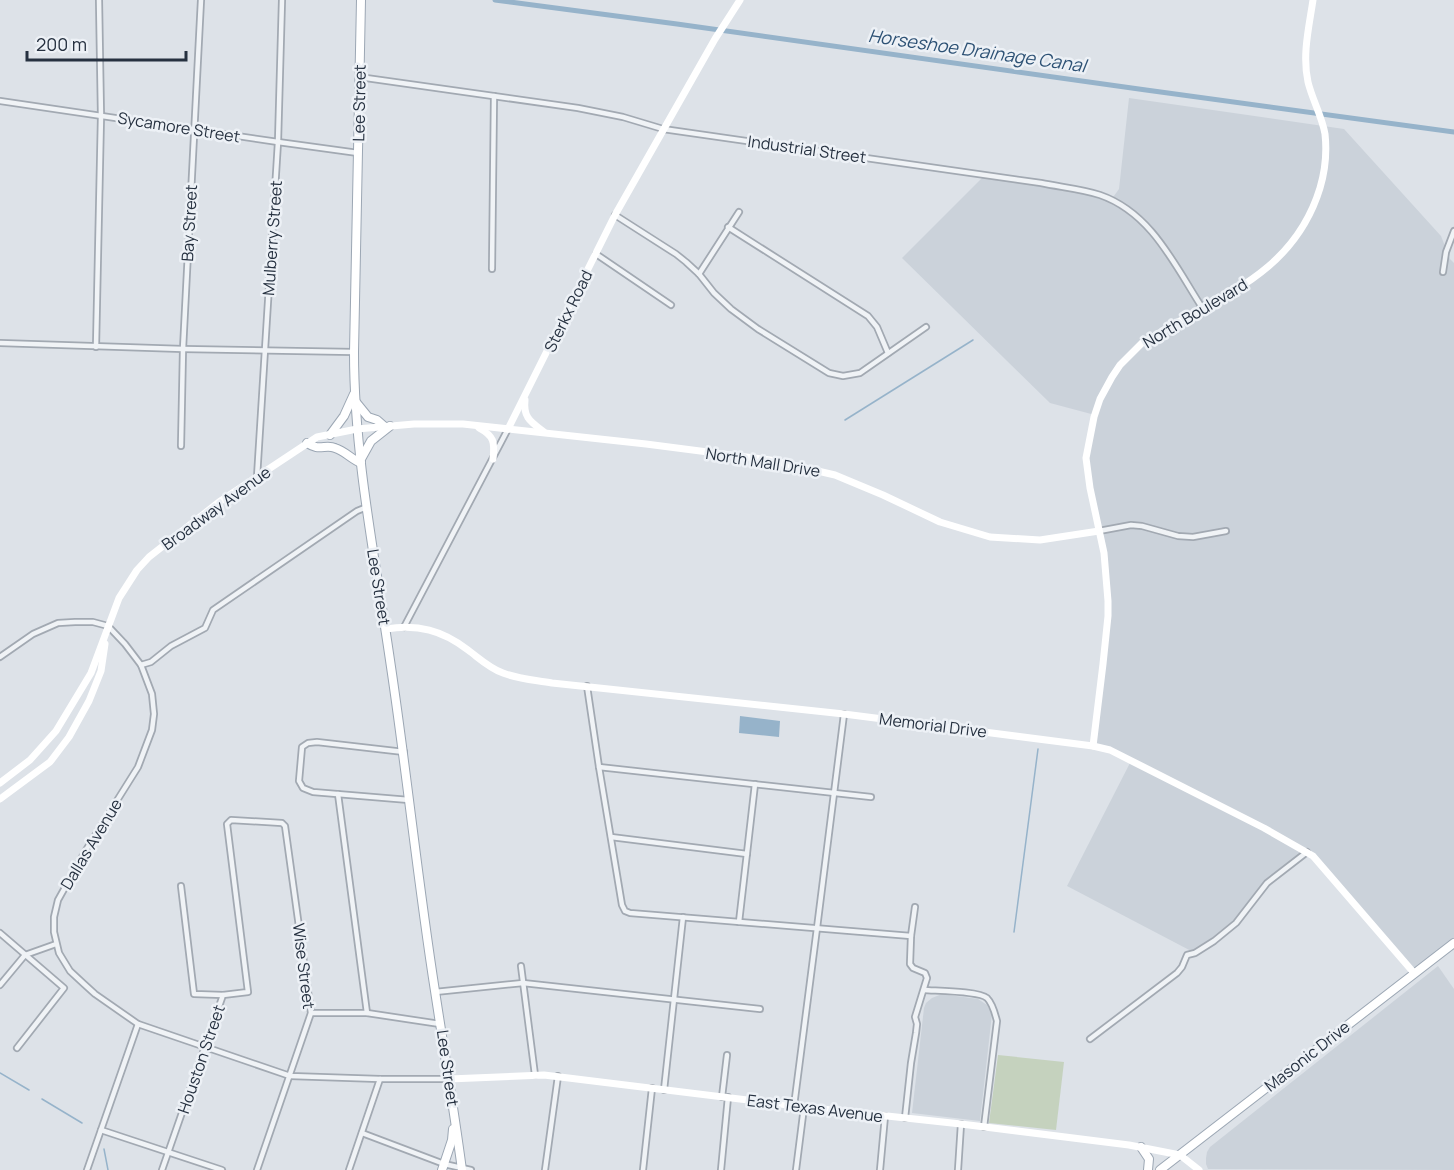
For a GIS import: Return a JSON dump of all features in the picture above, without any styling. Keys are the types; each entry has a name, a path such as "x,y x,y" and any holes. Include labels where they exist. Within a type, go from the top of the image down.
{"main road":[{"name":"Lee Street","path":"361,0 354,352 357,429 404,752 435,992 462,1169"},
{"path":"307,444 318,448 328,446 337,448 353,460 361,461 371,441 388,427 368,417 355,397 330,435"},
{"name":"Masonic Drive","path":"1160,1170 1454,943"},
{"path":"443,1167 453,1133 452,1094"},
{"path":"1141,1146 1149,1159 1148,1170"}],"street":[{"path":"96,347 100,116 99,0"},
{"name":"Bay Street","path":"181,446 183,349 201,0"},
{"name":"Mulberry Street","path":"257,477 278,142 282,0"},
{"name":"Sterkx Road","path":"404,627 493,459 615,215 715,39 740,0"},
{"name":"North Boulevard","path":"1093,746 1108,616 1104,553 1086,458 1094,417 1100,399 1112,377 1120,365 1142,343 1257,276 1284,252 1303,226 1318,195 1325,162 1324,134 1305,66 1313,0"},
{"name":"Industrial Street","path":"359,76 578,108 623,117 663,129 1041,183 1099,195 1125,207 1154,233 1203,309"},
{"path":"492,268 494,96"},
{"name":"Sycamore Street","path":"0,101 358,153"},
{"path":"699,274 739,212"},
{"path":"615,215 676,254 699,274 714,293 746,320 830,373 843,376 860,373 926,327"},
{"path":"729,227 868,316 878,327 888,353"},
{"path":"1443,272 1446,252 1454,231"},
{"path":"596,254 671,305"},
{"path":"0,344 354,352"},
{"path":"525,394 524,409 527,418 546,434"},
{"name":"North Mall Drive","path":"357,429 414,424 463,424 770,460 835,475 940,522 990,537 1040,540 1131,525 1178,536 1193,537 1226,531"},
{"path":"474,426 488,433 492,438 493,459"},
{"name":"Broadway Avenue","path":"0,783 30,760 56,730 91,673 119,598 137,570 149,557 219,502 315,438 357,429"},
{"path":"141,666 151,662 171,646 205,628 213,610 357,511 367,507"},
{"path":"0,657 33,634 58,623 93,622 108,626"},
{"name":"Broadway Avenue","path":"0,799 50,762 69,737 89,701 101,671 108,626"},
{"name":"Dallas Avenue","path":"108,626 141,666 153,694 154,714 152,730 138,767 58,900 54,917 56,944 70,971 95,994 138,1024 290,1076 380,1079 449,1078"},
{"name":"Memorial Drive","path":"386,629 404,627 430,630 450,638 502,673 552,683 844,714 1110,750 1307,852 1321,864 1414,973"},
{"path":"587,686 622,905 625,911 911,936"},
{"path":"794,1106 844,714"},
{"path":"404,752 308,742 302,747 298,781 303,788 313,792 409,800"},
{"path":"599,767 872,797"},
{"path":"739,922 755,784"},
{"path":"338,795 366,1013"},
{"name":"Wise Street","path":"227,824 231,820 282,823 285,826 311,1013 256,1170"},
{"name":"Houston Street","path":"162,1170 223,995 248,992 227,824"},
{"path":"611,837 747,854"},
{"path":"1090,1039 1177,973 1186,955 1195,953 1214,942 1236,923 1267,883 1307,852"},
{"path":"181,886 194,994 223,995"},
{"path":"906,1118 917,1024 915,1017 927,978 925,973 913,968 910,964 915,907"},
{"path":"664,1090 683,917"},
{"path":"0,933 64,988 17,1048"},
{"path":"0,984 25,955 56,944"},
{"path":"521,966 536,1075"},
{"path":"435,992 523,983 760,1009"},
{"path":"924,990 977,994 987,998 993,1007 997,1021 984,1127"},
{"path":"311,1013 366,1013 441,1024"},
{"path":"87,1170 138,1024"},
{"path":"722,1170 727,1055"},
{"path":"545,1170 558,1076"},
{"name":"East Texas Avenue","path":"449,1078 558,1076 1141,1146 1180,1155"},
{"path":"349,1170 380,1079"},
{"path":"643,1170 652,1088"},
{"path":"796,1170 804,1107"},
{"path":"880,1170 885,1116"},
{"path":"958,1170 961,1124"},
{"path":"101,1130 208,1168 222,1170"},
{"path":"362,1133 443,1167 471,1170"},
{"path":"1180,1155 1199,1170"}],"shaded area":[{"path":"1129,98 1344,129 1441,236 1450,259 1454,263 1454,943 1414,973 1307,852 1267,883 1236,923 1195,953 1067,886 1131,761 1093,746 1108,616 1104,553 1086,458 1095,415 1050,403 902,258 985,175 1099,195 1111,200 1119,189"},
{"path":"1438,966 1454,989 1454,1170 1208,1169 1206,1158 1210,1147"},
{"path":"942,994 978,999 987,1005 992,1014 980,1121 912,1113 924,1008 932,998"}],"green space":[{"path":"998,1055 1064,1062 1056,1130 989,1123"}],"water":[{"path":"740,716 780,721 779,737 739,733"}],"waterway":[{"name":"Horseshoe Drainage Canal","path":"495,0 1454,132"},
{"path":"845,420 973,340"},
{"path":"1014,932 1038,749"},
{"path":"0,1073 29,1090"},
{"path":"42,1099 82,1123"},
{"path":"104,1149 108,1170"}]}
